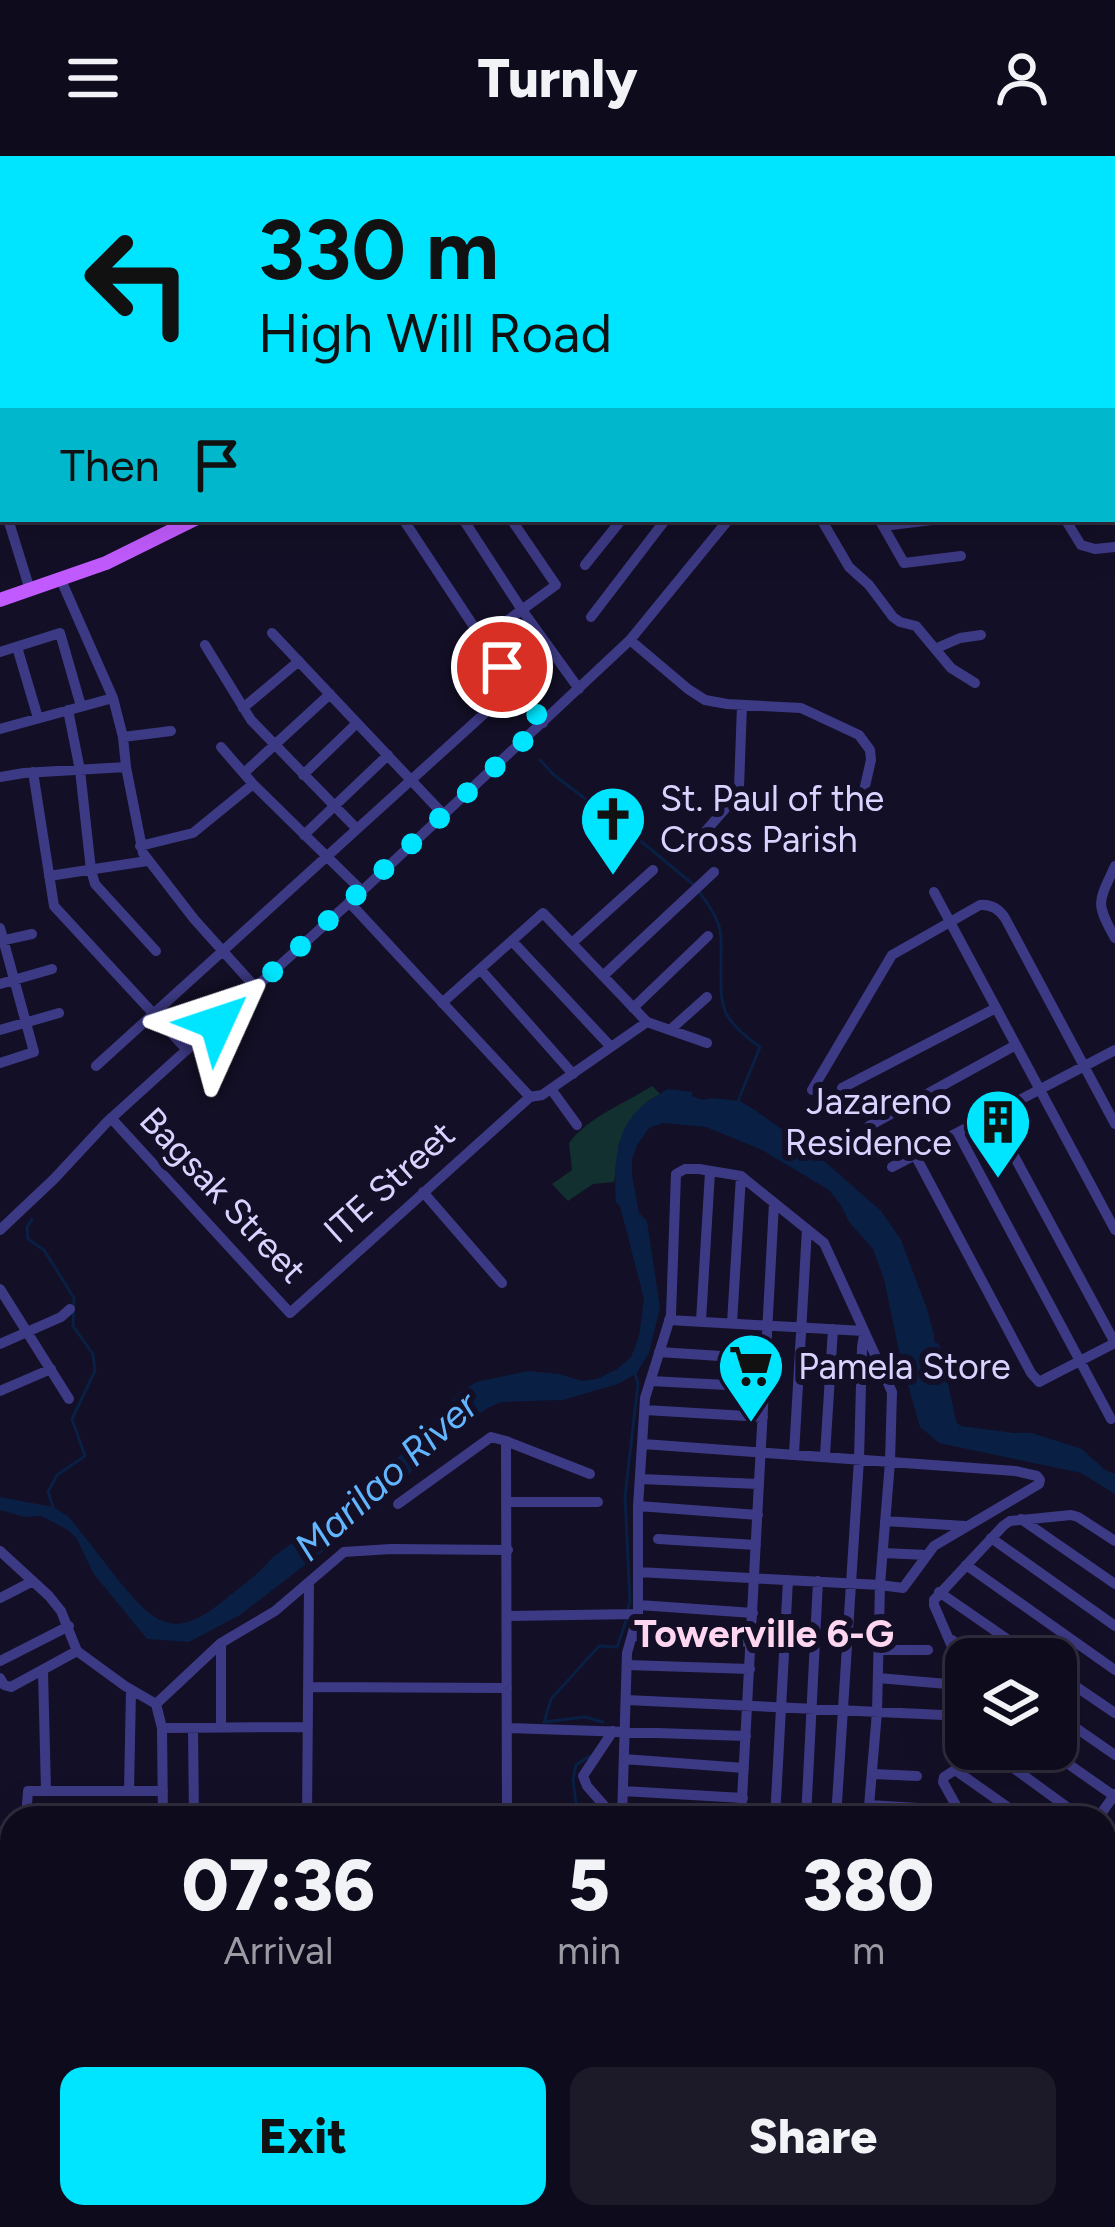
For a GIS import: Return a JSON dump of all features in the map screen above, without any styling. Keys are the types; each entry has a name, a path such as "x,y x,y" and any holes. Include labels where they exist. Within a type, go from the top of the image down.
{"main road":[{"path":"0,600 140,548 189,522"}],"street":[{"path":"9,522 30,590"},
{"path":"406,522 543,723"},
{"path":"482,639 556,585 513,522"},
{"path":"585,565 620,522"},
{"path":"591,617 664,522"},
{"path":"0,1230 111,1118 630,640 727,522"},
{"path":"823,522 849,567 892,617 916,626 951,668 974,683"},
{"path":"881,522 904,563 961,556"},
{"path":"1067,522 1078,543 1094,549 1115,547"},
{"path":"466,523 579,689"},
{"path":"61,580 113,698 140,846 147,861 256,988"},
{"path":"0,652 60,633 95,884 157,951"},
{"path":"272,633 443,814"},
{"path":"937,648 981,635"},
{"path":"630,640 695,695 718,704 801,708 859,735 872,760 862,795"},
{"path":"205,645 243,708 357,829"},
{"path":"17,647 38,718"},
{"path":"243,708 299,661"},
{"path":"244,773 330,694"},
{"path":"0,729 113,698"},
{"path":"704,832 739,788 742,705"},
{"path":"96,1066 485,713"},
{"path":"303,775 357,723"},
{"path":"123,737 171,730"},
{"path":"221,747 362,891"},
{"path":"304,835 388,755"},
{"path":"0,777 125,767"},
{"path":"33,772 54,906 187,1050"},
{"path":"140,846 194,833 254,784"},
{"path":"49,876 147,861"},
{"path":"1115,866 1100,900 1100,912 1115,938"},
{"path":"572,944 653,870"},
{"path":"603,976 714,872"},
{"path":"934,892 1115,1231"},
{"path":"349,902 530,1097 551,1089 647,1022"},
{"path":"812,1090 892,955 987,904 1000,911 1115,1124"},
{"path":"442,1003 543,913 647,1022 706,1043"},
{"path":"0,1063 34,1052 26,1022 6,982 1,937 32,934"},
{"path":"633,1008 708,936"},
{"path":"512,941 610,1047"},
{"path":"6,982 52,969"},
{"path":"480,969 573,1074"},
{"path":"670,1030 707,997"},
{"path":"842,1088 996,1008"},
{"path":"0,1030 59,1012"},
{"path":"869,1126 1016,1045"},
{"path":"892,1167 1115,1050"},
{"path":"551,1089 578,1125"},
{"name":"ITE Street","path":"290,1313 530,1097"},
{"path":"915,1155 1031,1373 1039,1382 1080,1362 1115,1343 992,1115"},
{"name":"Bagsak Street","path":"111,1118 290,1313"},
{"path":"958,1133 1111,1419"},
{"path":"621,1806 624,1759 619,1731 626,1700 627,1653 639,1610 638,1506 645,1410 669,1320 676,1174 686,1169 741,1176 824,1243 892,1392 870,1806"},
{"path":"701,1322 710,1172"},
{"path":"732,1323 741,1176"},
{"path":"423,1192 502,1283"},
{"path":"742,1806 774,1203"},
{"path":"794,1454 807,1229"},
{"path":"2,1295 69,1399"},
{"path":"0,1344 70,1309"},
{"path":"669,1320 863,1333"},
{"path":"825,1455 833,1329"},
{"path":"837,1806 863,1333"},
{"path":"659,1352 766,1358"},
{"path":"0,1391 51,1369"},
{"path":"651,1381 764,1387"},
{"path":"645,1410 763,1417"},
{"path":"398,1504 491,1437 590,1474"},
{"path":"506,1441 507,1806"},
{"path":"638,1572 903,1588 934,1546 1039,1484 1037,1476 1015,1471 643,1444"},
{"path":"640,1478 759,1484"},
{"path":"507,1502 598,1502"},
{"path":"638,1506 758,1515"},
{"path":"950,1638 934,1605 939,1592 1010,1521 1078,1517 1115,1541"},
{"path":"1021,1519 1115,1584"},
{"path":"885,1521 968,1526"},
{"path":"991,1538 1115,1626"},
{"path":"658,1539 756,1545"},
{"path":"156,1704 221,1642 275,1611 344,1552 508,1550"},
{"path":"0,1551 61,1611 77,1652 156,1704 163,1806"},
{"path":"883,1552 926,1556"},
{"path":"966,1565 1115,1670"},
{"path":"776,1806 788,1580"},
{"path":"0,1598 34,1581"},
{"path":"807,1806 818,1581"},
{"path":"307,1806 309,1583"},
{"path":"939,1592 1006,1638"},
{"path":"507,1616 639,1610 753,1613"},
{"path":"0,1661 69,1626"},
{"path":"634,1636 751,1642"},
{"path":"221,1642 221,1728"},
{"path":"878,1650 928,1650"},
{"path":"0,1678 10,1688 77,1652"},
{"path":"627,1665 750,1670"},
{"path":"43,1671 46,1791"},
{"path":"878,1678 945,1684"},
{"path":"308,1687 507,1688"},
{"path":"1077,1687 1115,1713"},
{"path":"129,1791 131,1690"},
{"path":"626,1700 943,1715"},
{"path":"161,1728 308,1726"},
{"path":"193,1728 194,1806"},
{"path":"507,1728 746,1736"},
{"path":"1077,1729 1115,1755"},
{"path":"607,1806 583,1776 619,1731"},
{"path":"624,1759 744,1768"},
{"path":"957,1806 944,1782 955,1770 1006,1806"},
{"path":"1018,1770 1066,1806"},
{"path":"1077,1770 1114,1795"},
{"path":"873,1774 917,1776"},
{"path":"27,1806 28,1791 163,1791"},
{"path":"623,1792 742,1798"}],"green space":[{"path":"652,1086 660,1094 648,1101 619,1143 614,1182 593,1184 568,1201 552,1184 572,1170 569,1143 596,1118"}],"water":[{"path":"667,1089 693,1092 691,1096 703,1100 740,1101 815,1153 881,1211 901,1240 927,1309 940,1400 950,1417 961,1426 1032,1433 1082,1449 1115,1474 1115,1494 1081,1473 939,1443 920,1427 873,1249 829,1190 762,1150 706,1127 663,1123 649,1128 632,1159 660,1308 649,1353 636,1374 563,1400 501,1402 486,1409 419,1463 375,1511 240,1615 189,1642 147,1639 93,1573 68,1530 41,1516 0,1510 0,1497 53,1507 68,1516 142,1607 155,1617 180,1624 210,1611 366,1487 458,1394 476,1382 528,1371 582,1381 617,1369 631,1357 644,1299 616,1203 617,1155 629,1121"}],"waterway":[{"path":"540,760 592,804"},
{"path":"595,807 626,829"},
{"path":"631,833 694,885"},
{"path":"699,892 720,929 724,1008 735,1026 760,1047 738,1101"},
{"path":"32,1219 28,1239 44,1250 74,1298 73,1326 93,1354 95,1371 72,1419 85,1456 57,1475 48,1492 53,1507"},
{"name":"Marilao River","path":"933,1350 952,1429"},
{"path":"628,1608 625,1496 638,1384 635,1373"},
{"path":"603,1722 585,1717 544,1722 551,1699 599,1646 617,1647 626,1621"},
{"path":"576,1806 576,1765 590,1756"}],"place":[{"name":"St. Paul of the Cross Parish","path":"613,878"},
{"name":"Jazareno Residence","path":"998,1181"},
{"name":"Pamela Store","path":"751,1425"}],"district":[{"name":"Towerville 6-G","path":"764,1633"}],"route":[{"path":"217,1023 543,723 502,667"}]}
